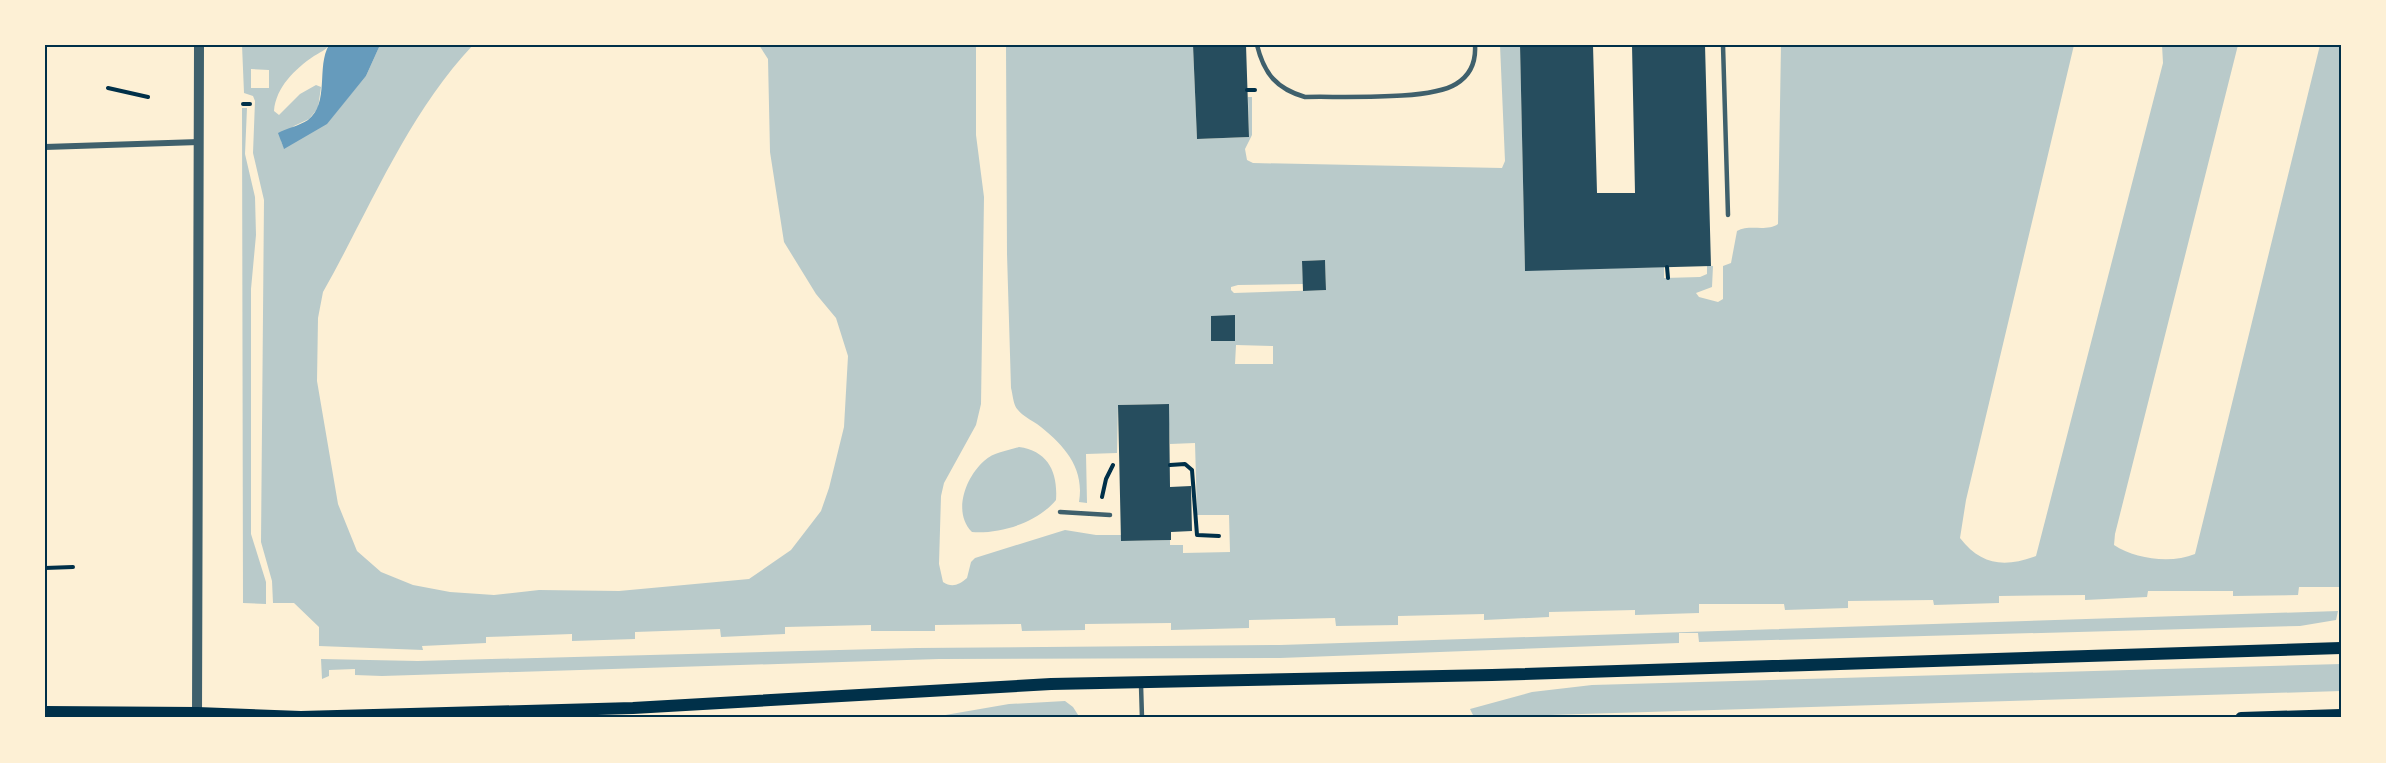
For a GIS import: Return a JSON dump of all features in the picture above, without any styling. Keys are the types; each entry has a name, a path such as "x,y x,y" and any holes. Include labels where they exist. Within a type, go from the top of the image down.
{"main road":[{"path":"45,712 301,717 633,708 964,687 1499,674 2341,648"},
{"path":"2241,718 2341,715"}],"street":[{"path":"197,715 199,45"},
{"path":"45,147 199,142"}],"lane":[{"path":"1257,45 1261,60 1270,76 1286,92 1305,97 1435,91 1456,84 1469,72 1476,58 1475,45"},
{"path":"1723,45 1728,215"},
{"path":"1060,512 1110,515"},
{"path":"1141,682 1142,718"}],"path":[{"path":"108,88 148,97"},
{"path":"1247,90 1255,90"},
{"path":"243,104 250,104"},
{"path":"1667,267 1668,278"},
{"path":"1170,465 1185,464 1192,470 1197,535 1219,536"},
{"path":"1101,516 1106,479 1113,465"},
{"path":"45,568 73,567"}],"shaded area":[{"path":"242,45 329,45 294,73 278,94 274,111 279,115 300,94 316,85 321,87 318,108 309,119 294,126 281,141 284,148 327,123 366,76 380,45 473,45 428,101 409,132 323,292 318,318 317,381 338,504 357,551 381,572 413,585 450,592 494,595 539,590 619,591 749,579 791,550 821,511 829,488 844,427 848,356 836,318 816,294 784,242 770,152 768,59 759,45 976,45 976,135 984,197 981,404 976,425 944,483 941,496 939,564 943,582 952,585 967,578 971,562 975,558 1065,530 1096,535 1121,535 1121,541 1170,540 1170,545 1183,545 1183,553 1230,552 1229,515 1197,515 1195,443 1170,444 1168,404 1118,405 1117,453 1086,454 1087,503 1079,502 1079,478 1070,457 1047,432 1022,414 1015,405 1011,388 1007,254 1006,45 1193,45 1197,139 1249,137 1248,97 1252,97 1252,135 1245,149 1247,160 1253,163 1502,168 1505,161 1500,45 1520,45 1525,270 1664,267 1664,278 1700,277 1707,274 1707,266 1713,266 1712,287 1696,293 1699,297 1718,302 1723,299 1723,266 1731,263 1737,231 1778,224 1781,45 2074,45 1966,500 1960,538 1976,554 1994,562 2003,563 2036,556 2163,63 2162,45 2238,45 2114,545 2143,557 2175,559 2195,554 2320,45 2341,45 2341,587 2299,587 2298,595 2233,596 2233,591 2148,591 2147,597 2085,600 2085,595 1999,596 1999,603 1934,605 1933,600 1848,601 1848,608 1785,610 1784,604 1699,604 1699,613 1635,615 1635,610 1549,612 1549,617 1484,620 1484,614 1398,616 1398,625 1336,626 1335,618 1249,620 1249,628 1171,630 1171,623 1085,624 1085,630 1022,631 1021,624 935,625 935,631 871,631 871,625 785,627 785,634 721,637 720,629 635,632 635,639 572,641 572,634 486,637 486,643 422,646 423,650 319,646 319,627 294,603 273,603 272,581 261,542 264,200 253,153 255,101 253,96 244,93","holes":["251,69 269,70 269,88 251,88","1325,260 1326,290 1234,293 1231,290 1231,287 1238,285 1303,284 1302,261","1236,345 1273,346 1273,364 1235,364"]},
{"path":"242,108 247,108 245,154 255,197 256,235 251,289 251,534 266,582 266,604 243,603"},
{"path":"1019,447 1037,453 1049,464 1055,480 1056,500 1039,515 1028,521 1006,529 972,532 963,515 962,505 967,485 977,468 988,458"},
{"path":"2338,611 2336,620 2300,626 1699,642 1698,633 1679,633 1679,643 1280,658 939,659 382,676 355,675 355,669 329,670 329,676 322,679 321,659 418,661 917,648 1280,645"},
{"path":"2341,664 2341,691 1479,717 1473,715 1470,709 1532,692 1592,685"},
{"path":"1065,701 1073,707 1080,718 928,718 1009,704"}],"water":[{"path":"329,45 380,45 366,76 327,124 284,149 278,133 308,120 315,113 319,104 323,64"}],"building":[{"path":"1193,45 1246,45 1249,137 1197,139"},
{"path":"1520,45 1593,45 1597,193 1635,193 1632,45 1705,45 1711,266 1525,271"},
{"path":"1325,260 1326,290 1303,291 1302,261"},
{"path":"1235,315 1235,341 1211,341 1211,316"},
{"path":"1169,404 1170,487 1191,486 1192,531 1171,532 1171,540 1121,541 1118,405"}]}
